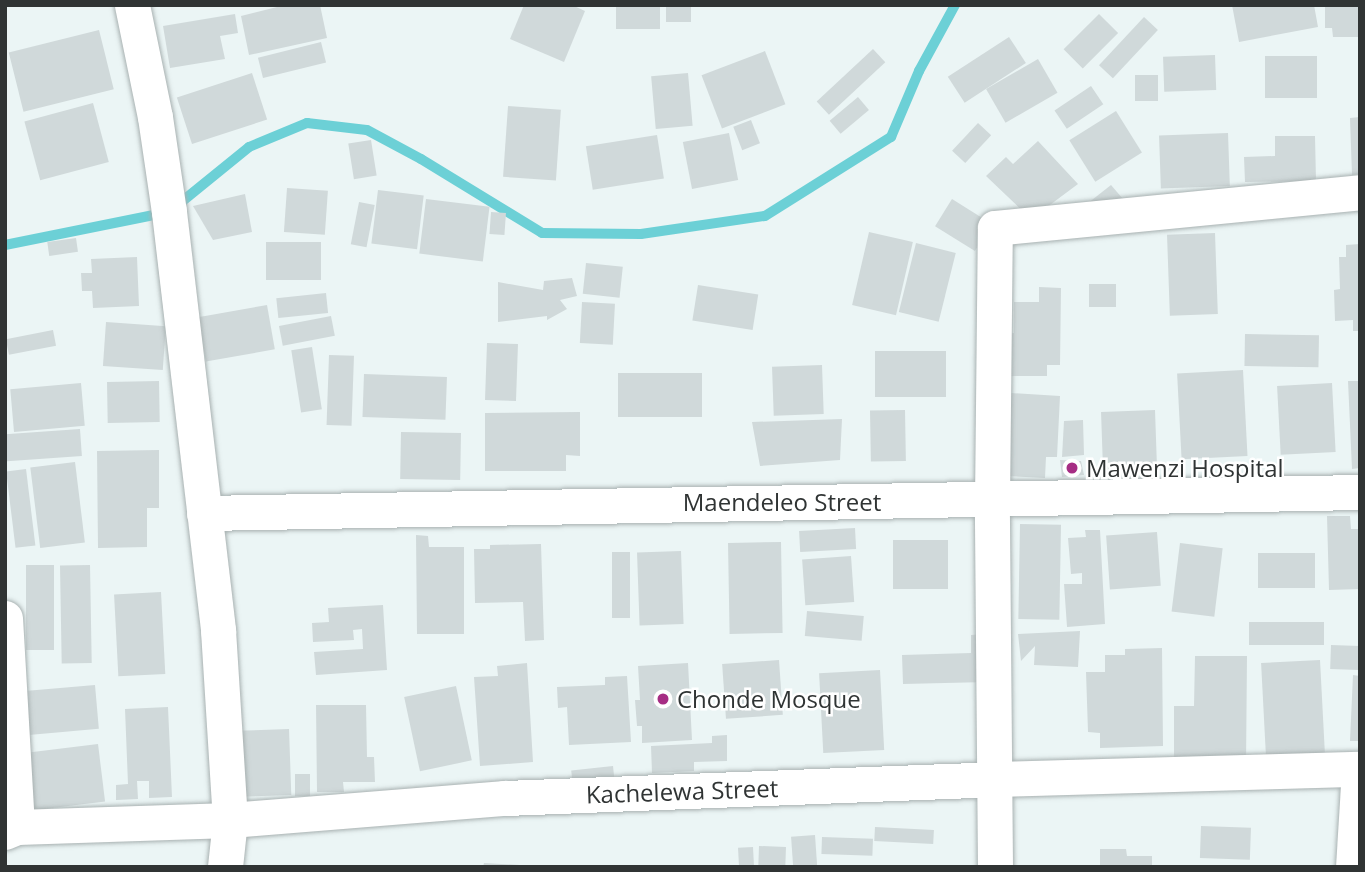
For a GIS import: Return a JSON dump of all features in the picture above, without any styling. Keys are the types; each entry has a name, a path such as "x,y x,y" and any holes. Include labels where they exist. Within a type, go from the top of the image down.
{"street":[{"path":"132,5 155,117 169,212 218,630 230,820 225,867"},
{"path":"995,867 992,501 995,228 1360,192"},
{"name":"Maendeleo Street","path":"204,513 715,501 992,501 1360,492"},
{"path":"5,618 11,830"},
{"path":"1353,867 1359,769"},
{"name":"Kachelewa Street","path":"11,830 230,820 505,798 996,779 1359,769"}],"building":[{"path":"285,5 320,5 327,38 249,55 241,16"},
{"path":"524,5 572,5 585,11 564,62 510,39"},
{"path":"616,5 660,5 660,29 616,29"},
{"path":"666,5 691,5 691,22 666,22"},
{"path":"1232,5 1314,5 1318,27 1239,42"},
{"path":"1325,5 1360,5 1360,37 1333,37 1332,28 1325,28"},
{"path":"235,14 238,33 220,36 225,59 170,68 163,26"},
{"path":"1099,14 1118,33 1083,68 1064,49"},
{"path":"1144,17 1158,30 1113,78 1099,65"},
{"path":"99,30 114,89 24,112 9,52"},
{"path":"1009,37 1026,63 965,103 948,77"},
{"path":"321,42 326,62 263,78 258,58"},
{"path":"873,49 885,62 829,115 817,102"},
{"path":"765,51 785,104 722,129 702,75"},
{"path":"1215,55 1216,90 1164,92 1163,57"},
{"path":"1265,56 1317,56 1317,98 1265,98"},
{"path":"1038,59 1058,93 1006,123 986,89"},
{"path":"252,73 267,120 192,144 177,97"},
{"path":"688,73 693,126 656,129 651,76"},
{"path":"1135,75 1158,75 1158,101 1135,101"},
{"path":"1091,86 1103,104 1067,129 1055,111"},
{"path":"858,97 869,110 841,134 830,121"},
{"path":"93,103 109,162 40,180 24,121"},
{"path":"508,106 561,110 556,181 503,177"},
{"path":"1116,111 1142,153 1095,182 1069,140"},
{"path":"1360,117 1360,174 1352,175 1350,118"},
{"path":"751,120 760,143 742,150 733,127"},
{"path":"978,123 991,135 965,163 952,151"},
{"path":"729,133 738,180 692,189 683,142"},
{"path":"1228,133 1230,186 1161,188 1159,135"},
{"path":"657,135 664,178 593,190 586,146"},
{"path":"1275,136 1315,136 1316,181 1245,182 1244,157 1275,156"},
{"path":"371,140 377,176 354,179 348,144"},
{"path":"1038,141 1078,184 1031,219 986,176 1006,157 1013,164"},
{"path":"1111,185 1123,199 1083,207"},
{"path":"287,188 328,191 325,235 284,232"},
{"path":"378,190 424,196 417,249 371,244"},
{"path":"245,194 252,232 213,240 193,206"},
{"path":"426,199 490,207 483,261 419,254"},
{"path":"952,199 992,224 975,251 935,226"},
{"path":"359,202 375,205 367,247 351,244"},
{"path":"491,212 506,213 504,235 489,234"},
{"path":"869,232 913,242 896,315 852,305"},
{"path":"1215,233 1218,314 1170,316 1167,235"},
{"path":"76,238 78,252 49,256 47,242"},
{"path":"266,242 321,242 321,280 266,280"},
{"path":"916,243 956,253 939,322 899,312"},
{"path":"1360,244 1360,331 1353,331 1353,320 1335,321 1334,290 1340,289 1339,257 1346,257 1346,245"},
{"path":"137,257 139,306 93,308 92,291 82,291 81,273 92,273 91,259"},
{"path":"586,263 623,267 620,298 583,294"},
{"path":"572,278 577,296 560,300 567,309 547,320 547,316 498,322 498,282 543,290 544,281"},
{"path":"1089,284 1116,284 1116,307 1089,307"},
{"path":"698,285 758,295 753,330 692,321"},
{"path":"1039,287 1061,288 1060,365 1047,365 1047,376 999,376 1000,334 1014,333 1014,302 1039,302"},
{"path":"326,293 328,313 278,318 276,298"},
{"path":"582,302 615,304 613,345 580,343"},
{"path":"267,305 275,349 206,361 198,317"},
{"path":"331,316 335,336 283,346 279,326"},
{"path":"106,322 166,326 163,370 103,366"},
{"path":"53,330 56,346 9,355 6,339"},
{"path":"1245,334 1319,335 1318,367 1244,366"},
{"path":"487,343 518,344 516,401 485,400"},
{"path":"312,347 322,409 301,413 291,350"},
{"path":"875,351 946,351 946,397 875,397"},
{"path":"329,355 354,356 352,426 327,425"},
{"path":"822,365 824,414 774,416 772,367"},
{"path":"1243,370 1248,456 1182,459 1177,373"},
{"path":"618,373 702,373 702,417 618,417"},
{"path":"364,374 447,377 445,420 362,417"},
{"path":"159,381 160,422 108,423 107,382"},
{"path":"1348,381 1360,381 1360,468 1352,469"},
{"path":"81,383 85,426 14,432 10,389"},
{"path":"1332,383 1336,452 1281,455 1277,386"},
{"path":"1011,393 1060,396 1057,457 1046,457 1045,478 1007,476"},
{"path":"905,410 906,461 871,462 870,411"},
{"path":"1155,410 1157,469 1103,471 1101,412"},
{"path":"580,412 580,456 566,455 566,471 485,471 485,413"},
{"path":"842,419 840,460 760,466 752,422"},
{"path":"1083,420 1084,455 1062,457 1064,421"},
{"path":"80,429 82,456 7,461 5,434"},
{"path":"401,432 461,433 460,480 400,479"},
{"path":"159,450 159,508 147,508 147,547 98,548 97,451"},
{"name":"Mawenzi Hospital","path":"1060,460 1081,461 1084,475 1062,477"},
{"path":"75,462 85,542 40,548 30,467"},
{"path":"26,469 35,545 16,548 6,471"},
{"path":"1327,516 1350,516 1351,529 1360,529 1360,589 1329,590"},
{"path":"1020,524 1061,525 1059,620 1018,619"},
{"path":"855,528 856,549 800,552 799,531"},
{"path":"1085,530 1100,530 1105,624 1067,627 1064,584 1082,584 1082,573 1071,574 1068,538 1086,537"},
{"path":"1157,532 1161,586 1110,589 1106,536"},
{"path":"416,535 428,536 429,547 464,547 464,634 417,634"},
{"path":"893,540 948,540 948,589 893,589"},
{"path":"781,542 783,633 730,634 728,543"},
{"path":"1180,543 1223,548 1214,617 1172,611"},
{"path":"541,544 544,640 525,641 523,602 475,603 474,549 490,549 490,545"},
{"path":"681,551 684,624 640,625 637,553"},
{"path":"612,552 630,552 630,618 612,618"},
{"path":"1258,553 1315,553 1315,588 1258,588"},
{"path":"851,556 854,602 805,605 802,559"},
{"path":"26,565 54,565 54,650 26,650"},
{"path":"90,565 92,663 62,664 60,566"},
{"path":"161,592 165,674 118,676 114,594"},
{"path":"383,605 387,670 316,675 314,652 363,649 362,629 353,630 354,640 313,642 312,623 329,622 328,608"},
{"path":"807,611 864,616 862,641 805,636"},
{"path":"1249,622 1324,622 1324,645 1249,645"},
{"path":"1080,631 1078,667 1034,665 1035,646 1021,661 1018,634"},
{"path":"986,634 987,682 903,684 902,655 971,653 971,635"},
{"path":"1331,645 1360,646 1359,670 1330,669"},
{"path":"1162,648 1163,746 1100,748 1100,733 1088,732 1086,672 1105,672 1105,655 1125,655 1125,649"},
{"path":"1195,656 1247,656 1246,767 1174,766 1174,706 1194,706"},
{"path":"779,660 783,715 726,719 722,664"},
{"path":"1320,660 1325,761 1266,764 1261,663"},
{"path":"527,663 533,762 480,766 474,677 498,676 497,666"},
{"path":"688,663 692,740 642,743 642,726 637,726 635,700 640,700 638,666"},
{"path":"880,670 884,750 823,753 819,673"},
{"path":"1353,675 1360,676 1360,741 1350,741"},
{"path":"627,676 631,742 569,745 567,707 558,708 557,687 605,685 605,677"},
{"path":"95,685 99,729 23,735 19,692"},
{"path":"456,686 472,760 420,771 404,697"},
{"path":"316,705 366,705 367,757 374,757 375,782 343,782 344,792 317,792"},
{"path":"168,707 172,797 149,798 149,781 137,781 138,799 116,800 116,785 128,784 125,709"},
{"path":"289,729 291,795 238,797 236,731"},
{"path":"727,735 727,761 694,762 694,771 652,773 651,746 712,743 712,736"},
{"path":"98,744 105,802 28,811 21,754"},
{"path":"613,766 615,785 573,789 571,770"},
{"path":"295,774 310,774 310,796 295,796"},
{"path":"1201,826 1251,828 1250,860 1200,858"},
{"path":"875,827 934,830 933,844 874,841"},
{"path":"815,835 817,867 793,867 791,837"},
{"path":"822,837 873,839 872,856 821,854"},
{"path":"759,846 786,847 785,867 758,867"},
{"path":"753,847 754,867 739,867 738,848"},
{"path":"1100,849 1126,849 1127,856 1152,856 1152,867 1100,867"},
{"path":"484,863 520,865 520,867 483,867"}],"waterway":[{"path":"5,245 169,212 249,147 307,123 367,130 421,159 542,233 641,234 765,216 891,137 919,71 955,5"}],"place":[{"name":"Mawenzi Hospital","path":"1072,468"},
{"name":"Chonde Mosque","path":"663,699"}]}
